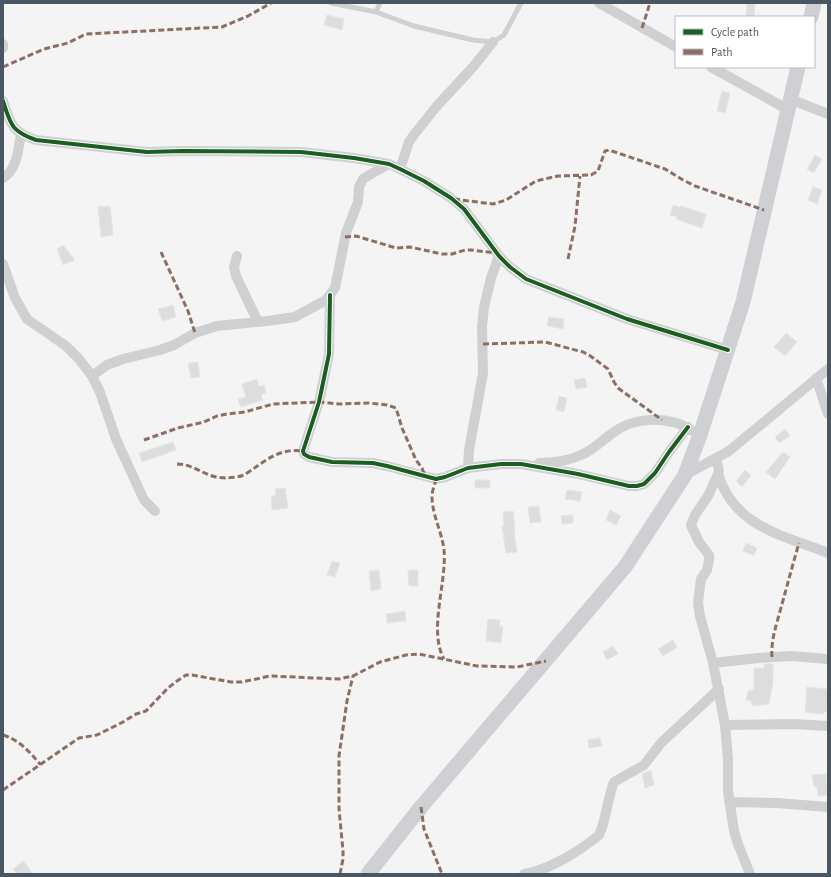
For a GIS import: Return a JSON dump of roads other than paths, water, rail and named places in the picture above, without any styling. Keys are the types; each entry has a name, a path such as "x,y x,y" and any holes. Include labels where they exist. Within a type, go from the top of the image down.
{"main road":[{"path":"811,16 814,3"},
{"path":"368,874 421,807 625,567 685,475 694,431 728,350 743,302 788,104 798,68"}],"street":[{"path":"599,3 675,46"},
{"path":"400,169 409,142 413,136 436,107 473,67 493,42"},
{"path":"713,68 788,104 828,114"},
{"path":"3,101 12,126 22,135 36,140 147,152 301,152 389,164 424,181 451,198 464,209 499,256 510,267 526,279 627,319 728,350"},
{"path":"3,178 11,172 16,162 22,135"},
{"path":"92,376 107,365 122,359 174,345 195,333 217,326 295,317 326,300 335,288 346,233 358,202 359,187 363,179 389,164"},
{"path":"237,256 234,267 236,276 258,322"},
{"path":"468,468 469,450 483,374 482,326 484,307 491,278 499,256"},
{"path":"3,264 15,298 27,319 66,346 79,359 92,376 100,392 116,439 144,500 155,511"},
{"path":"330,295 329,354 319,402 303,451 304,454 309,457 332,462 372,463 436,479 468,468 501,464 548,463 565,461 582,455 625,424 662,420 675,422 694,431 669,452 655,473 644,484 637,486 629,486 578,474 521,464"},
{"path":"685,475 729,451 828,369"},
{"path":"816,378 828,414"},
{"path":"716,459 720,483 740,512 749,519 779,535 828,553"},
{"path":"718,474 708,496 695,515 691,525 699,542 709,555 710,560 707,570 701,579 698,603 704,634 719,689 725,725 728,758 729,802 738,844 750,874"},
{"path":"713,663 791,656 828,659"},
{"path":"524,874 538,870 560,860 599,835 602,828 608,798 614,782 644,765 660,743 719,689"},
{"path":"725,725 794,724 828,726"},
{"path":"729,802 783,803 828,807"}],"lane":[{"path":"331,3 376,12 414,26 473,40 493,42 504,35 521,3"},
{"path":"376,12 380,3"}]}
